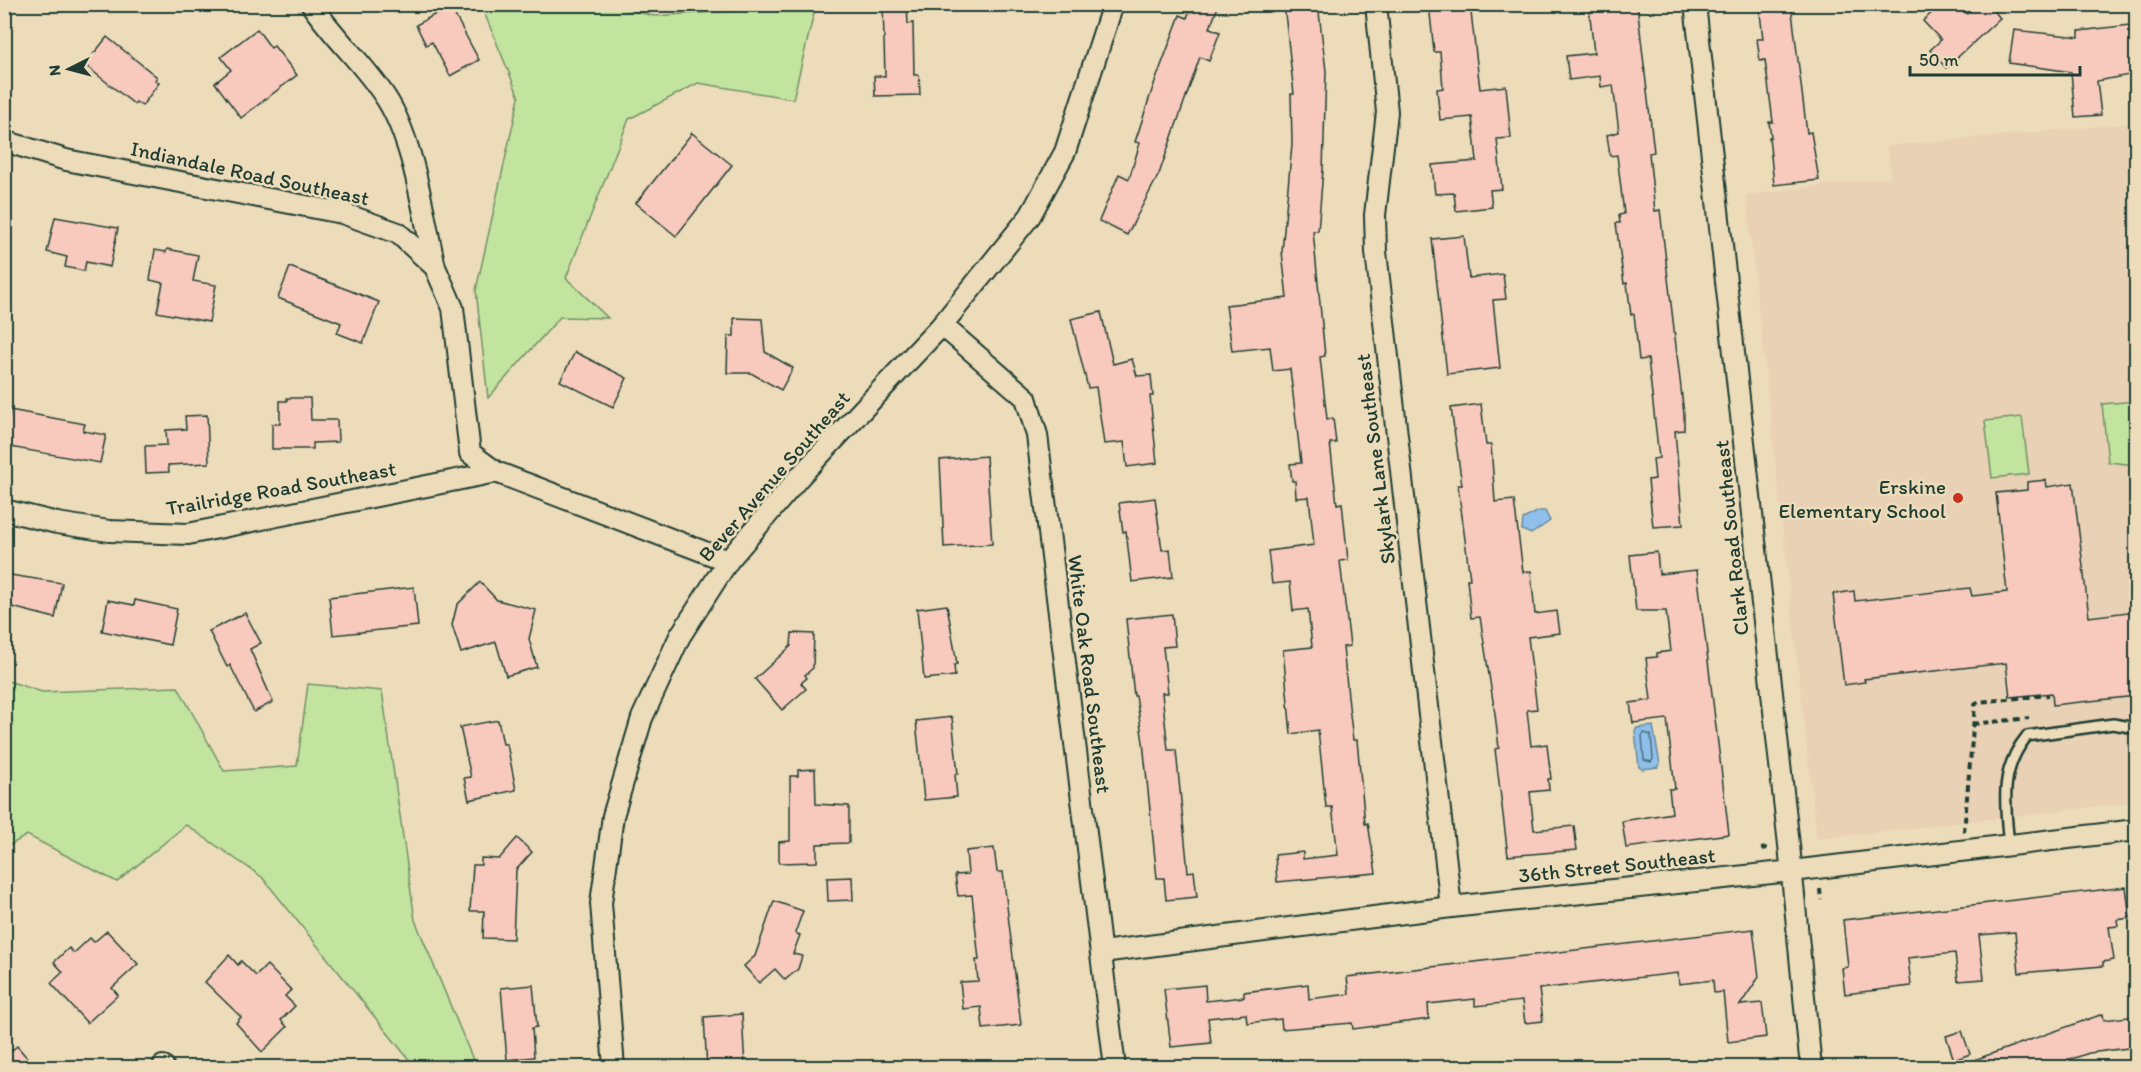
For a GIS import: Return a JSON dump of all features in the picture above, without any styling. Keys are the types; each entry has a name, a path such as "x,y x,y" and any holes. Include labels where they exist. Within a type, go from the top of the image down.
{"street":[{"path":"311,4 356,56 388,101 408,150 435,267"},
{"name":"Bever Avenue Southeast","path":"614,1068 601,903 613,816 642,718 680,636 728,561 801,475 942,325 1030,216 1065,152 1113,4"},
{"name":"Skylark Lane Southeast","path":"1376,4 1387,112 1375,215 1376,252 1450,907"},
{"name":"Clark Road Southeast","path":"1695,4 1792,871 1810,1068"},
{"name":"Indiandale Road Southeast","path":"4,141 66,160 342,213 398,232 435,267 453,308 470,453 496,472 728,561"},
{"name":"White Oak Road Southeast","path":"942,325 1026,398 1037,435 1067,694 1102,952 1115,1068"},
{"name":"Trailridge Road Southeast","path":"4,510 57,523 109,531 188,534 496,472"},
{"name":"36th Street Southeast","path":"1102,952 1450,907 1792,871 2136,830"}],"lane":[{"path":"2009,845 2007,774 2014,752 2027,736 2113,724 2136,728"}],"path":[{"path":"1964,833 1975,705 1978,702 2049,695"},
{"path":"1761,849 1771,848"},
{"path":"1820,889 1821,900"}],"shaded area":[{"name":"Erskine Elementary School","path":"2136,123 2136,802 1817,839 1746,195 1891,177 1887,146"}],"green space":[{"path":"481,5 609,5 654,16 816,5 793,99 698,83 629,119 566,278 608,318 560,317 488,398 476,290 519,97"},
{"path":"2136,401 2136,465 2108,462 2102,404"},
{"path":"2022,417 2029,474 1992,478 1985,421"},
{"path":"5,680 42,692 178,687 224,771 297,766 308,684 382,691 415,920 476,1067 415,1067 262,877 186,825 117,882 27,835 5,848"}],"water":[{"path":"1539,511 1545,511 1550,521 1531,534 1522,530 1523,519"},
{"path":"1653,726 1660,764 1658,767 1642,769 1639,767 1635,731 1637,728"}],"building":[{"path":"883,4 907,4 908,24 913,23 914,75 919,75 920,95 875,96 874,76 885,76"},
{"path":"1192,4 1219,4 1210,28 1220,32 1209,61 1200,57 1159,174 1127,235 1099,221 1119,174 1129,179 1140,143 1135,142 1152,90 1180,15 1187,18"},
{"path":"1284,4 1318,4 1326,71 1323,170 1318,231 1313,231 1325,356 1320,357 1327,419 1333,418 1336,443 1330,443 1337,504 1342,503 1348,560 1340,561 1350,646 1343,647 1349,706 1353,740 1357,740 1365,824 1368,823 1376,873 1277,882 1275,855 1303,852 1303,859 1338,855 1332,807 1326,807 1318,730 1291,734 1283,650 1312,647 1308,609 1293,611 1290,582 1272,584 1268,551 1314,545 1309,497 1296,498 1295,481 1292,481 1290,464 1301,463 1290,369 1273,371 1270,347 1232,351 1226,305 1287,298 1282,252 1292,144 1291,94 1294,94"},
{"path":"1429,4 1470,4 1480,89 1506,86 1511,138 1497,139 1502,189 1490,190 1492,207 1456,211 1454,193 1435,194 1432,165 1477,161 1472,117 1440,120 1437,89 1443,88 1440,52 1434,52"},
{"path":"1637,4 1654,152 1649,153 1655,211 1660,210 1684,414 1684,430 1675,431 1683,525 1653,527 1648,480 1655,479 1653,459 1659,458 1648,359 1639,360 1634,314 1631,315 1627,283 1624,284 1616,223 1620,223 1619,215 1624,214 1617,155 1610,156 1607,135 1619,132 1613,85 1601,87 1600,76 1569,80 1566,56 1594,53 1589,7"},
{"path":"1759,4 1791,4 1807,133 1811,132 1819,180 1774,185 1769,137 1771,137 1769,122 1773,122 1765,60 1760,61 1757,39 1763,39"},
{"path":"1941,4 1958,4 1967,14 1977,4 1988,4 2000,18 1946,68 1930,50 1941,40 1923,21"},
{"path":"450,6 479,60 450,76 432,42 426,45 416,25"},
{"path":"2130,25 2135,74 2097,81 2101,115 2075,117 2071,72 2009,63 2014,30 2079,37 2079,31"},
{"path":"257,29 271,48 274,46 297,75 241,118 215,83 231,70 221,57"},
{"path":"107,37 157,77 155,80 159,83 142,106 136,102 134,104 85,65"},
{"path":"692,133 732,165 676,236 636,203"},
{"path":"55,217 118,228 110,267 86,262 84,271 65,267 67,257 47,252"},
{"path":"1464,236 1469,278 1503,274 1506,299 1493,300 1500,368 1447,374 1432,239"},
{"path":"167,249 198,255 193,281 216,285 209,322 157,312 163,283 150,280 155,250 166,252"},
{"path":"290,267 379,302 363,343 337,333 341,323 278,298"},
{"path":"1101,312 1113,364 1132,359 1137,376 1151,375 1153,396 1150,396 1157,463 1127,467 1124,442 1104,444 1096,387 1088,388 1071,319"},
{"path":"734,318 762,319 765,352 793,368 781,390 751,373 727,373 728,336 734,336"},
{"path":"575,352 627,378 613,407 560,381"},
{"path":"287,398 310,398 311,420 337,420 338,442 313,443 313,449 272,449 272,424 280,424 280,401 287,401"},
{"path":"1481,404 1486,445 1491,445 1495,502 1514,500 1523,572 1531,571 1535,614 1557,611 1560,633 1528,637 1537,709 1527,710 1531,746 1547,744 1551,779 1548,779 1549,790 1530,792 1534,830 1574,826 1577,850 1508,856 1495,749 1499,748 1480,617 1471,618 1467,579 1470,579 1458,485 1462,485 1451,408"},
{"path":"10,410 85,424 83,431 106,435 100,463 4,446"},
{"path":"207,415 209,463 168,465 169,472 146,473 145,446 167,445 166,430 186,429 185,416"},
{"path":"986,456 992,544 944,547 940,460"},
{"path":"2046,480 2047,487 2073,483 2089,617 2136,611 2136,696 2053,705 2052,693 2010,697 2006,663 1864,679 1865,682 1844,685 1833,594 1854,591 1855,601 1970,588 1972,596 2007,592 1996,493 2027,490 2027,482"},
{"path":"1155,498 1162,550 1170,549 1173,577 1132,582 1126,531 1123,532 1119,503"},
{"path":"1657,552 1659,574 1697,570 1729,834 1626,848 1622,821 1672,813 1669,789 1675,789 1667,719 1633,723 1630,703 1651,700 1646,658 1657,657 1657,653 1671,651 1666,611 1636,611 1630,555"},
{"path":"4,574 62,583 55,618 4,605"},
{"path":"480,582 497,600 536,610 529,639 537,667 506,676 496,642 461,653 452,625 457,605"},
{"path":"414,587 418,626 333,635 329,597"},
{"path":"108,600 134,605 135,600 177,609 170,645 102,631"},
{"path":"947,605 957,664 954,665 955,676 924,679 917,609"},
{"path":"245,613 261,643 250,649 273,702 254,712 230,665 227,667 209,631"},
{"path":"1172,614 1175,646 1163,647 1168,693 1162,693 1168,750 1176,750 1188,872 1194,871 1197,897 1166,900 1164,878 1157,878 1143,742 1136,696 1134,696 1126,619"},
{"path":"792,633 814,634 813,668 805,675 807,678 801,683 806,689 782,710 755,679 791,646"},
{"path":"952,717 958,774 955,774 957,797 924,800 916,721"},
{"path":"498,720 503,744 507,744 516,790 469,800 464,778 471,777 460,727"},
{"path":"815,769 816,804 849,806 849,843 817,844 817,862 779,863 779,842 790,841 790,776 798,776 798,770"},
{"path":"517,838 532,852 516,870 513,939 483,938 484,911 470,911 473,865 481,865 481,858 499,859"},
{"path":"994,848 997,872 1003,872 1021,1025 983,1029 981,1007 963,1009 960,982 978,981 976,960 979,960 972,895 958,896 955,875 968,874 966,851"},
{"path":"852,877 853,900 828,901 827,878"},
{"path":"2126,887 2130,918 2117,920 2118,926 2109,927 2114,960 2103,962 2103,966 2019,973 2015,932 1979,935 1984,979 1958,981 1955,953 1908,958 1911,986 1845,994 1842,968 1848,967 1843,920"},
{"path":"774,901 803,911 795,933 800,935 793,954 802,956 798,969 785,980 775,969 759,983 744,966 755,956"},
{"path":"1753,929 1759,977 1740,1005 1762,1003 1766,1037 1728,1042 1723,992 1714,993 1713,980 1679,984 1678,973 1539,989 1543,1021 1525,1023 1522,1001 1475,1006 1475,999 1428,1004 1429,1019 1353,1029 1352,1023 1282,1029 1281,1019 1247,1023 1246,1014 1208,1018 1211,1043 1171,1047 1164,989 1205,985 1206,1001 1244,997 1244,992 1308,984 1309,999 1349,994 1347,977"},
{"path":"107,931 138,964 112,988 118,995 87,1023 51,983 63,972 54,962 69,948 74,953 90,938 94,942"},
{"path":"229,955 238,965 241,961 256,976 267,965 291,990 285,996 295,1006 281,1020 287,1027 262,1052 236,1023 241,1017 205,982"},
{"path":"533,985 537,1027 532,1028 534,1057 507,1060 501,988"},
{"path":"742,1014 745,1068 707,1068 704,1017"},
{"path":"2103,1014 2104,1020 2136,1016 2136,1047 2089,1053 2046,1068 1960,1068 1960,1065"},
{"path":"1962,1031 1970,1054 1954,1060 1946,1036"},
{"path":"17,1046 36,1068 4,1068 4,1057"}],"place":[{"name":"Erskine Elementary School","path":"1958,498"}]}
